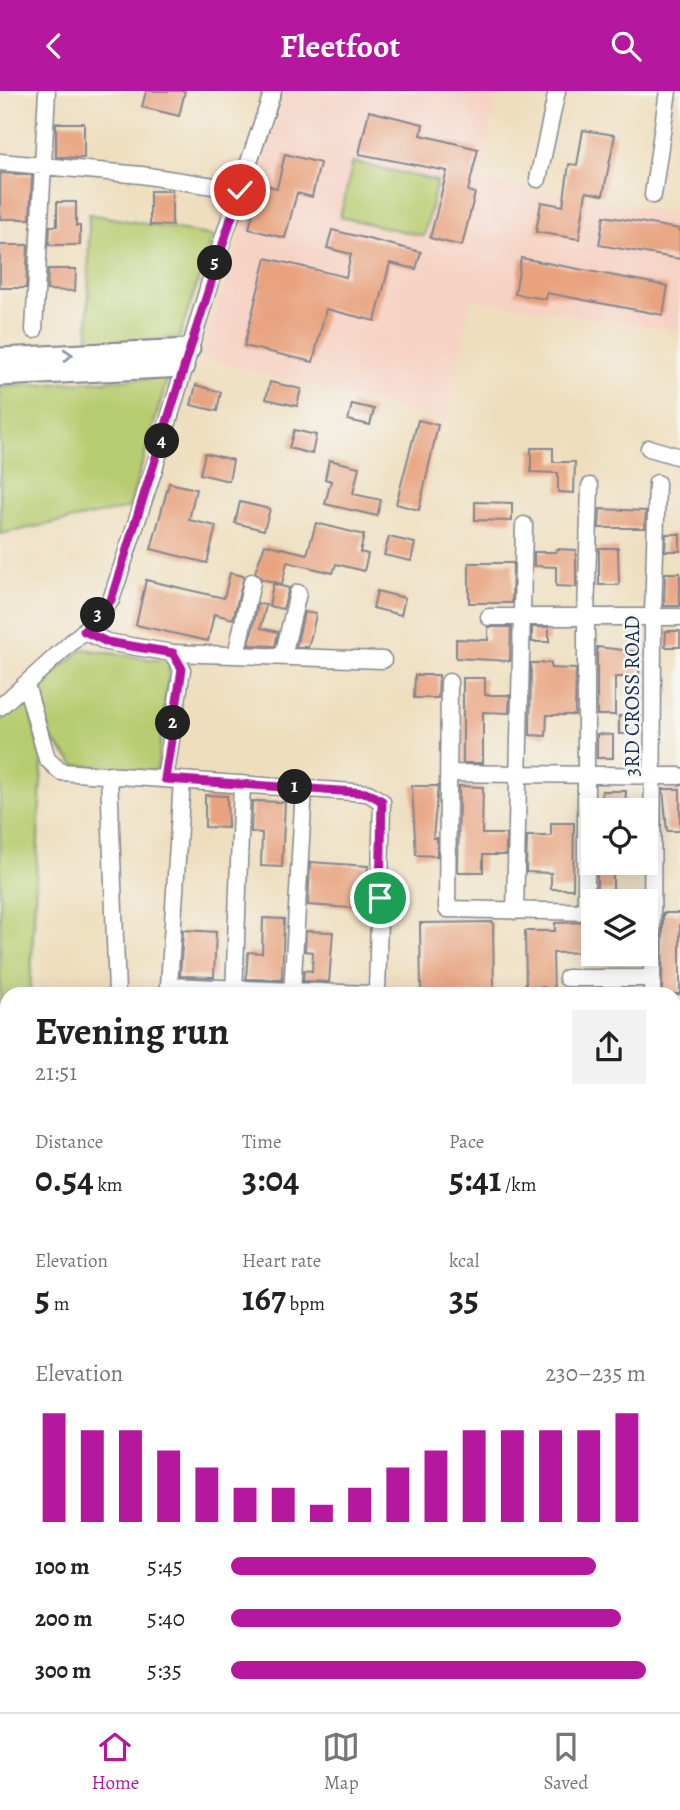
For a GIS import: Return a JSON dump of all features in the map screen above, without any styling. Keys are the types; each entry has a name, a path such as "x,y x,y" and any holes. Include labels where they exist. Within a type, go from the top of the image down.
{"main road":[{"path":"0,358 187,358"},
{"path":"0,376 187,358"}],"street":[{"path":"34,330 47,91"},
{"path":"0,707 84,631 111,600 273,91"},
{"path":"538,179 557,91"},
{"path":"653,195 668,91"},
{"path":"0,162 44,164 240,190"},
{"path":"649,448 680,457"},
{"name":"3RD CROSS ROAD","path":"650,889 657,483"},
{"path":"589,889 585,775 590,486"},
{"path":"515,911 524,525"},
{"path":"236,655 252,582"},
{"path":"283,656 298,593"},
{"path":"489,617 680,617"},
{"path":"84,631 107,642 173,653 383,660"},
{"path":"173,653 182,669 173,779 169,986 182,987"},
{"path":"449,682 447,909 581,912"},
{"path":"26,684 47,759 61,772 368,793 382,801 377,987"},
{"path":"450,773 680,776"},
{"path":"108,774 117,987"},
{"path":"234,987 242,784"},
{"path":"292,987 304,788"},
{"name":"3RD CROSS ROAD","path":"651,966 652,986"},
{"path":"567,978 652,986"}],"shaded area":[{"path":"287,91 498,91 481,180 680,214 680,331 471,299 447,422 201,358"}],"green space":[{"path":"353,162 437,181 424,236 340,217"},
{"path":"89,214 213,236 179,338 88,342"},
{"path":"168,377 129,508 0,534 0,387"},
{"path":"83,649 170,662 157,772 75,765 50,737 40,685"},
{"path":"27,698 42,763 30,987 0,987 0,722"}],"building":[{"path":"146,91 185,91 179,116 142,107"},
{"path":"369,111 423,124 421,135 478,149 468,191 475,193 462,246 430,238 447,171 359,154"},
{"path":"56,123 84,123 84,158 56,157"},
{"path":"583,130 615,135 603,195 586,192 579,239 536,232 541,202 563,206 569,164 577,165"},
{"path":"285,154 320,163 312,197 297,193 285,238 249,229 260,184 277,188"},
{"path":"0,173 32,175 30,219 0,219"},
{"path":"150,191 172,191 172,226 150,225"},
{"path":"57,202 76,202 76,226 80,226 80,245 49,245 50,226 57,226"},
{"path":"604,216 680,229 680,259 599,245"},
{"path":"332,230 421,252 416,269 390,263 375,321 326,309 313,362 244,346 266,258 346,277 351,254 327,248"},
{"path":"0,245 28,245 26,288 0,288"},
{"path":"521,258 668,286 663,315 547,293 546,299 515,294"},
{"path":"48,269 76,269 75,291 47,290"},
{"path":"270,382 301,389 297,406 266,399"},
{"path":"196,385 221,392 217,411 191,405"},
{"path":"352,404 374,409 370,425 348,420"},
{"path":"418,420 438,425 419,510 396,504"},
{"path":"294,430 316,435 312,454 289,448"},
{"path":"531,448 553,448 553,462 575,462 574,493 558,492 558,473 531,472"},
{"path":"205,453 233,460 229,481 200,474"},
{"path":"329,460 359,467 353,494 381,500 377,516 325,504 331,481 325,479"},
{"path":"169,483 196,489 189,520 216,526 207,563 151,549"},
{"path":"240,502 270,509 264,530 235,523"},
{"path":"475,502 512,503 512,521 475,520"},
{"path":"600,509 646,511 645,528 599,528"},
{"path":"316,523 364,535 360,552 368,554 364,571 336,564 333,573 287,562 282,584 262,579 255,572 265,544 307,554"},
{"path":"666,534 680,534 680,551 665,551"},
{"path":"389,537 415,543 411,561 384,555"},
{"path":"599,548 618,548 619,585 599,585"},
{"path":"556,549 576,550 576,587 556,586 556,567 534,566 534,552 556,552"},
{"path":"469,563 513,563 512,603 469,603"},
{"path":"230,573 244,576 233,619 214,614 208,641 136,625 146,580 224,598"},
{"path":"665,573 680,573 680,606 664,606"},
{"path":"273,584 289,588 283,609 269,606"},
{"path":"377,591 405,598 401,615 373,608"},
{"path":"258,604 266,605 261,628 278,632 275,646 249,645"},
{"path":"304,612 316,614 312,633 308,647 296,647"},
{"path":"488,627 511,627 510,661 456,658 456,639 488,640"},
{"path":"532,627 549,627 549,642 532,642"},
{"path":"666,631 680,631 680,647 665,647"},
{"path":"597,647 640,652 639,677 615,677 615,715 597,715"},
{"path":"531,663 551,663 551,668 576,669 575,715 547,715 546,736 530,735"},
{"path":"415,675 439,675 438,698 414,698"},
{"path":"463,678 485,678 485,695 510,695 509,713 483,712 483,763 463,763"},
{"path":"619,716 641,716 640,734 619,734"},
{"path":"597,734 613,735 613,758 597,758"},
{"path":"412,786 438,786 433,838 437,838 437,856 416,855"},
{"path":"459,786 483,787 482,834 506,834 506,855 483,855 483,872 458,872"},
{"path":"663,789 680,789 680,831 667,831"},
{"path":"602,791 626,791 626,798 602,798"},
{"path":"205,795 227,796 228,828 205,827"},
{"path":"252,801 285,802 282,867 261,866 262,833 251,832"},
{"path":"551,823 574,823 573,889 551,889 551,873 526,872 527,836 551,836"},
{"path":"310,862 368,866 365,909 308,905"},
{"path":"597,875 613,875 613,889 597,889"},
{"path":"663,913 680,913 680,987 662,987"},
{"path":"263,918 284,919 282,980 246,979 248,952 262,953"},
{"path":"493,922 494,987 421,987 420,923"},
{"path":"581,922 581,952 553,953 554,987 526,987 525,931 555,931 555,923"},
{"path":"183,930 216,932 214,977 180,976"},
{"path":"306,931 333,932 329,982 303,981 304,970 312,971 313,952 305,951"}],"route":[{"path":"240,190 111,600 84,631 107,642 173,653 179,661 182,669 165,779 368,793 382,801 380,898"}]}
